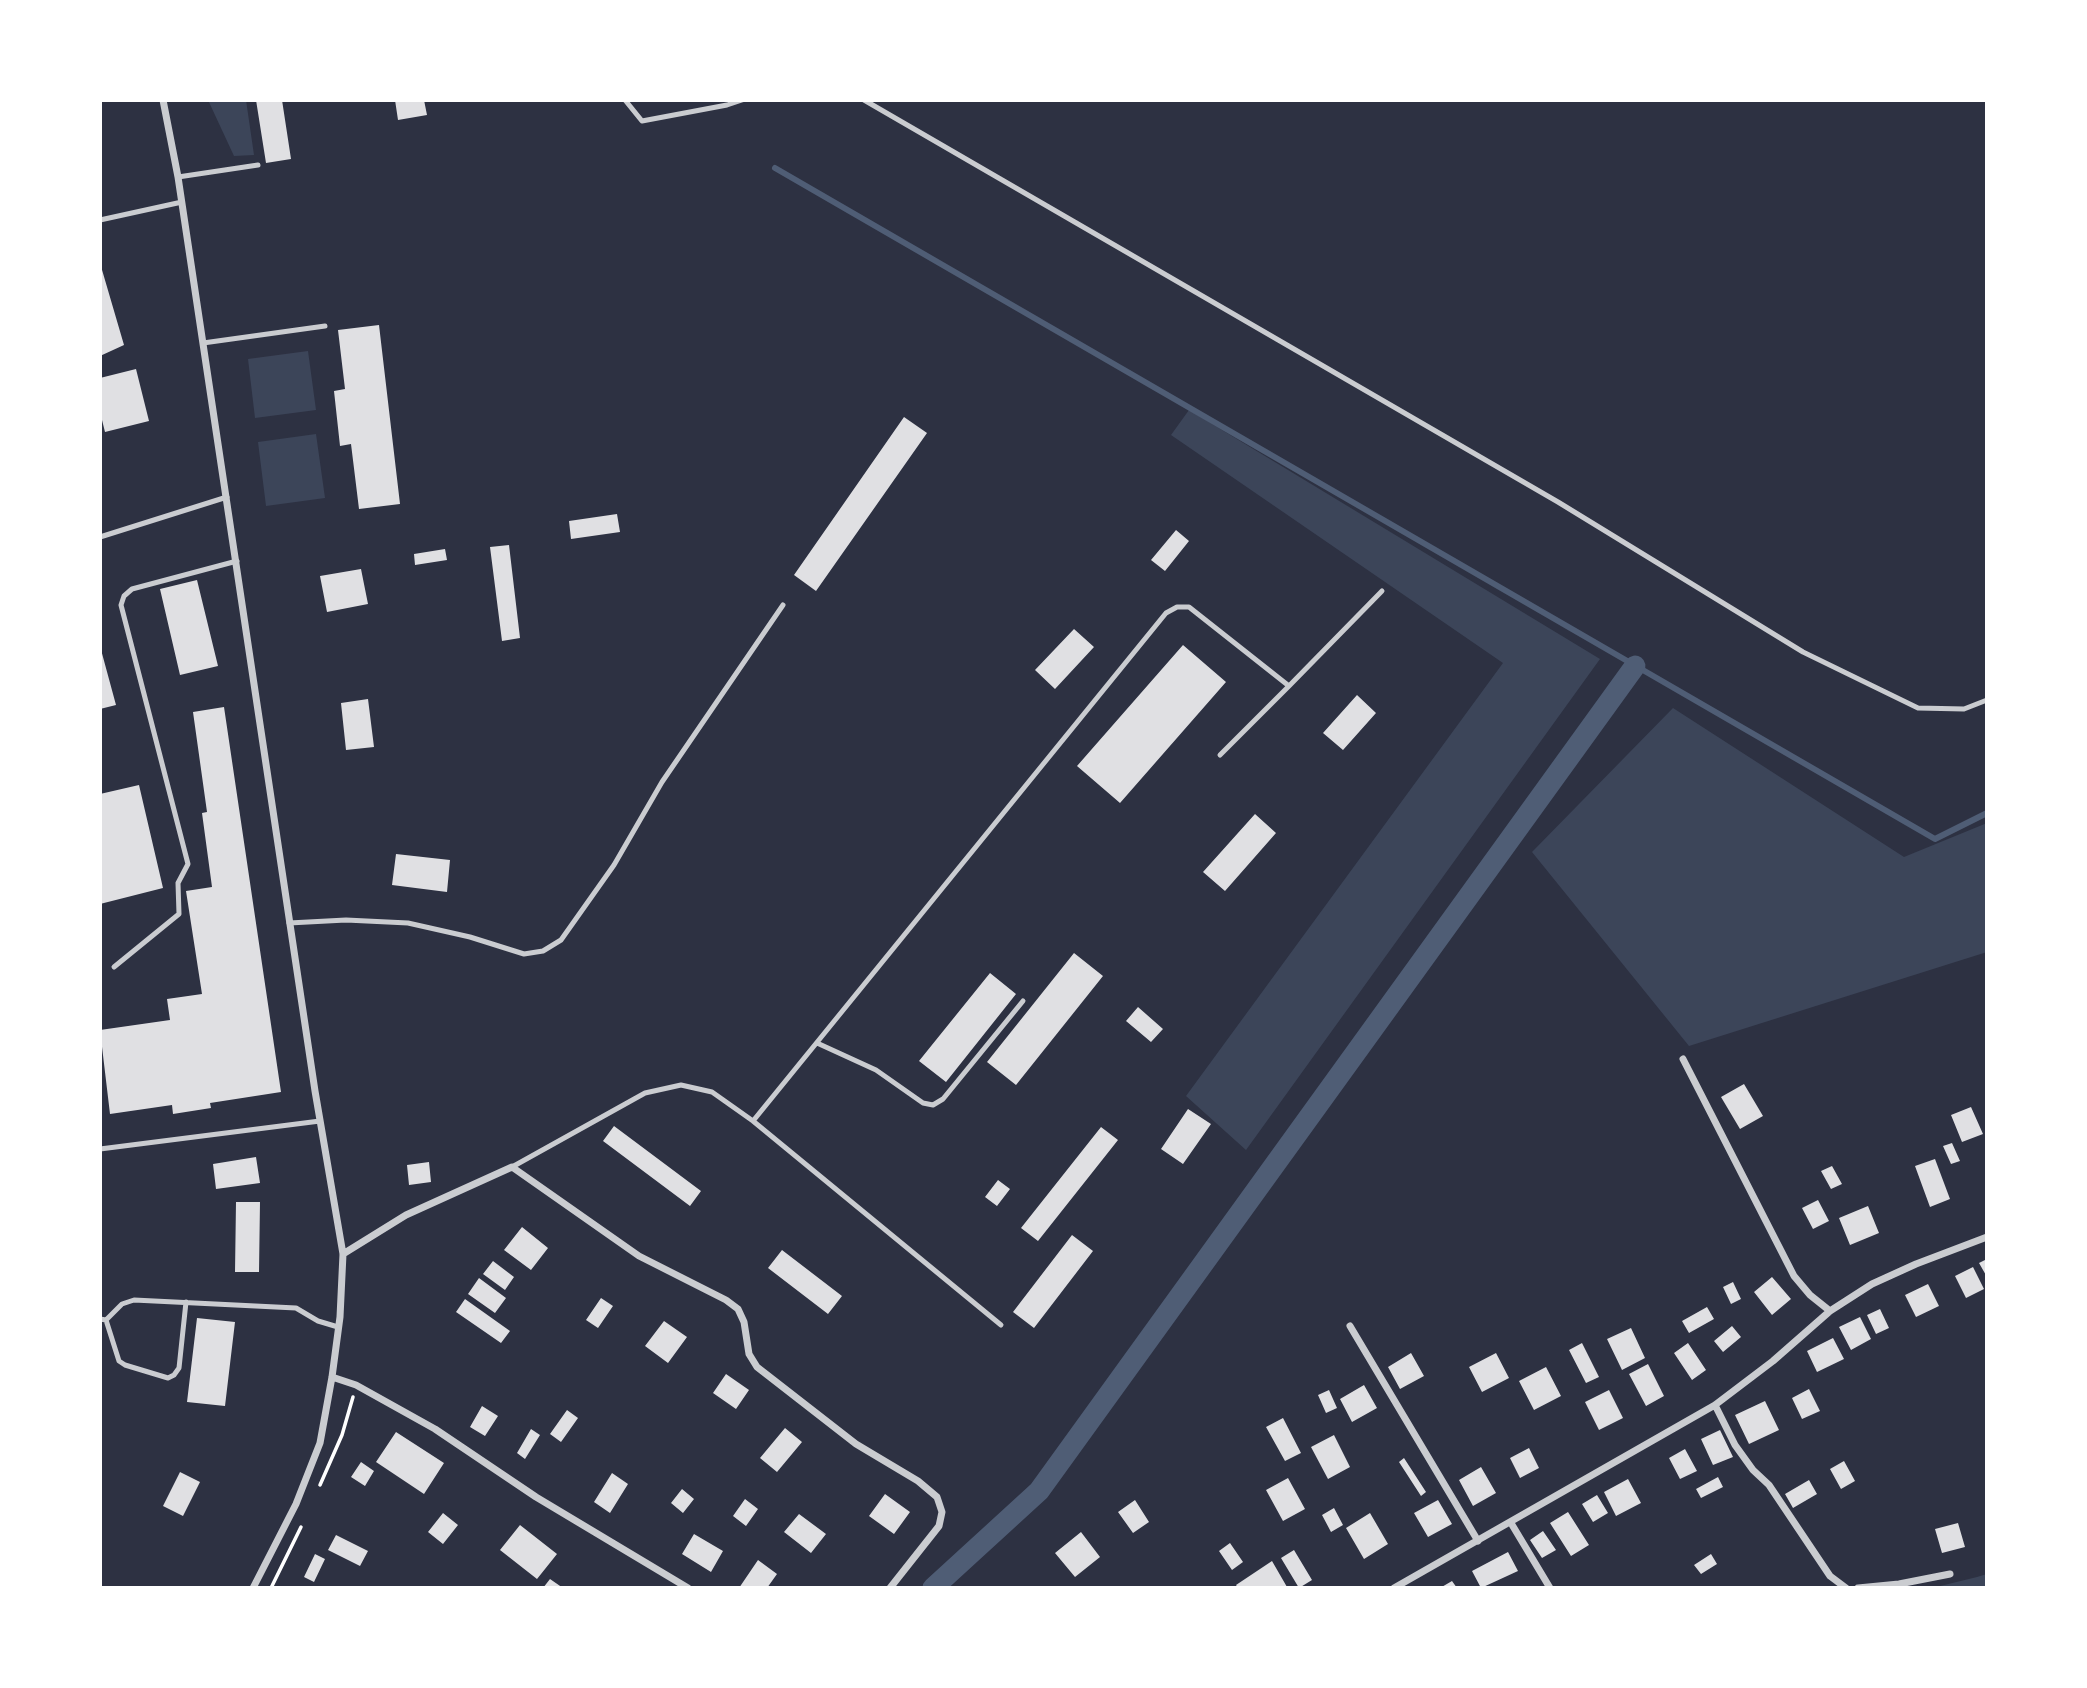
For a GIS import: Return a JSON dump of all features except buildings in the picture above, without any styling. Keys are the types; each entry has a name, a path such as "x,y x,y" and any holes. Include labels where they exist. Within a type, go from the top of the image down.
{"street":[{"path":"163,100 182,202 289,923 343,1254 332,1377 320,1443 296,1504 253,1588"},
{"path":"1683,1059 1794,1276 1810,1295 1830,1311"},
{"path":"343,1254 406,1215 512,1167 639,1256 726,1300 738,1309 744,1322 749,1354 757,1367 856,1444 918,1481 937,1497 942,1513 940,1526 890,1588"},
{"path":"1394,1588 1715,1405 1773,1361 1830,1311 1872,1284 1987,1237"},
{"path":"1350,1326 1478,1541"},
{"path":"332,1377 356,1385 435,1429 536,1497 688,1588"},
{"path":"1715,1405 1735,1445 1753,1470 1769,1486 1830,1576 1846,1588"},
{"path":"1511,1523 1550,1588"},
{"path":"1858,1588 1899,1584 1950,1574"}],"lane":[{"path":"625,100 642,121 742,100"},
{"path":"864,100 1558,502 1803,653 1918,708 1964,709 1987,699"},
{"path":"178,177 258,165"},
{"path":"100,220 182,202"},
{"path":"203,343 326,326"},
{"path":"100,537 227,496"},
{"path":"114,967 180,914 178,883 188,864 121,605 124,596 132,589 237,561"},
{"path":"1220,755 1382,591"},
{"path":"289,923 346,920 408,923 470,937 524,954 542,951 561,940 614,865 662,782 783,605"},
{"path":"753,1121 1166,613 1177,607 1189,607 1289,686"},
{"path":"817,1043 876,1070 923,1102 933,1105 943,1098 1023,1001"},
{"path":"512,1167 645,1093 681,1084 712,1092 753,1121 1001,1325"},
{"path":"100,1149 320,1121"},
{"path":"186,1302 179,1368 174,1375 168,1378 119,1361 103,1320 128,1301 186,1302 300,1308 318,1321 338,1327"}],"shaded area":[{"path":"208,100 246,100 254,155 234,156"},
{"path":"308,351 316,410 255,418 248,359"},
{"path":"1189,410 1600,659 1246,1150 1186,1096 1503,663 1171,435"},
{"path":"316,434 325,498 266,506 258,442"},
{"path":"1673,708 1904,857 1987,823 1987,952 1689,1046 1532,852"},
{"path":"1987,1574 1987,1588 1932,1588 1977,1577"}],"waterway":[{"path":"775,168 1935,839 1987,813"},
{"path":"933,1588 1039,1491 1635,666"}]}
